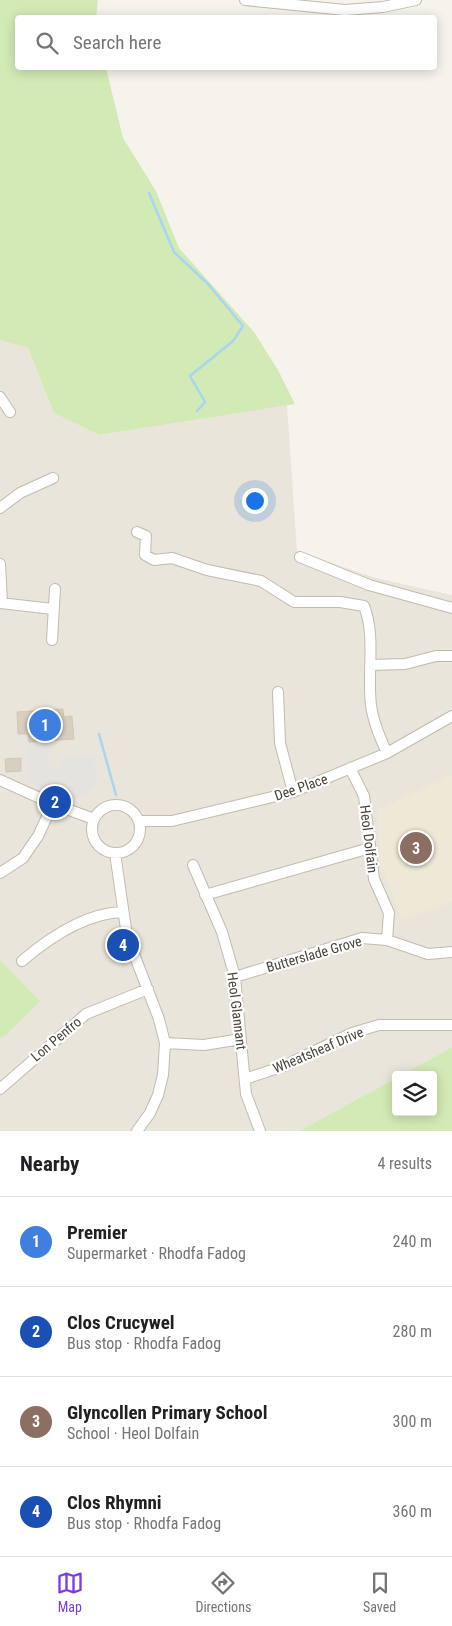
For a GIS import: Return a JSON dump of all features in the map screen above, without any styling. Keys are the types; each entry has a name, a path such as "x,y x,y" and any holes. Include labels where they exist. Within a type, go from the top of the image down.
{"street":[{"path":"245,0 345,10 384,8 416,0"},
{"path":"0,397 10,412"},
{"path":"0,508 20,492 53,478"},
{"path":"137,532 146,536 145,555 154,560 172,558 207,570 261,581 294,602 340,602 364,606 370,620 371,706 377,732 387,753"},
{"path":"300,557 369,585 452,608"},
{"path":"0,564 1,603 53,609"},
{"path":"52,640 55,589"},
{"path":"370,665 405,664 436,656 452,656"},
{"path":"278,692 280,743 293,792"},
{"name":"Dee Place","path":"139,821 172,821 293,792 387,753 452,716"},
{"name":"Heol Dolfain","path":"350,768 364,796 374,878 389,914 387,940"},
{"path":"0,780 53,804 94,819"},
{"path":"0,873 23,858 38,836 53,804"},
{"path":"120,805 131,809 139,821 138,840 126,851 116,853 100,846 94,839 92,831 94,819 106,807 120,805"},
{"path":"205,895 370,848"},
{"path":"116,853 123,912 131,949 148,989 166,1043 163,1076 158,1096 150,1113 137,1131"},
{"name":"Heol Glannant","path":"193,865 222,932 234,978 246,1094 260,1131"},
{"path":"22,961 44,943 82,921 112,912 123,912"},
{"name":"Butterslade Grove","path":"234,978 362,938 387,940 428,954 452,952"},
{"name":"Lon Penfro","path":"0,1089 86,1014 148,989"},
{"name":"Wheatsheaf Drive","path":"245,1079 284,1066 352,1033 379,1025 452,1025"},
{"path":"166,1043 204,1045 240,1039"}],"shaded area":[{"path":"0,340 28,348 54,413 99,435 287,405 297,551 376,578 452,595 452,1047 409,1071 392,1071 392,1080 299,1131 0,1131 0,1038 5,1036 39,1001 0,960"},
{"path":"55,743 48,752 48,766 57,768 62,757 94,756 97,785 83,797 65,798 27,782 27,745"},
{"path":"452,775 452,902 402,920 381,866 377,810"}],"green space":[{"path":"0,0 98,0 96,15 15,15 15,70 106,70 123,138 156,191 179,248 254,332 278,370 295,404 99,435 54,413 28,348 0,340"},
{"path":"0,960 40,1001 5,1036 0,1038"},
{"path":"452,1047 452,1131 299,1131 392,1080 392,1116 437,1116 437,1071 409,1071"}],"building":[{"path":"63,709 64,717 72,716 74,739 29,742 28,734 18,734 17,712"},
{"path":"21,758 21,771 6,772 5,759"}],"waterway":[{"path":"149,193 174,252 208,284 243,326 233,341 190,376 205,402 197,411"},
{"path":"99,734 116,795"}],"place":[{"name":"Premier","path":"45,725"},
{"name":"Clos Crucywel","path":"55,802"},
{"name":"Glyncollen Primary School","path":"416,848"},
{"name":"Clos Rhymni","path":"123,945"}]}
